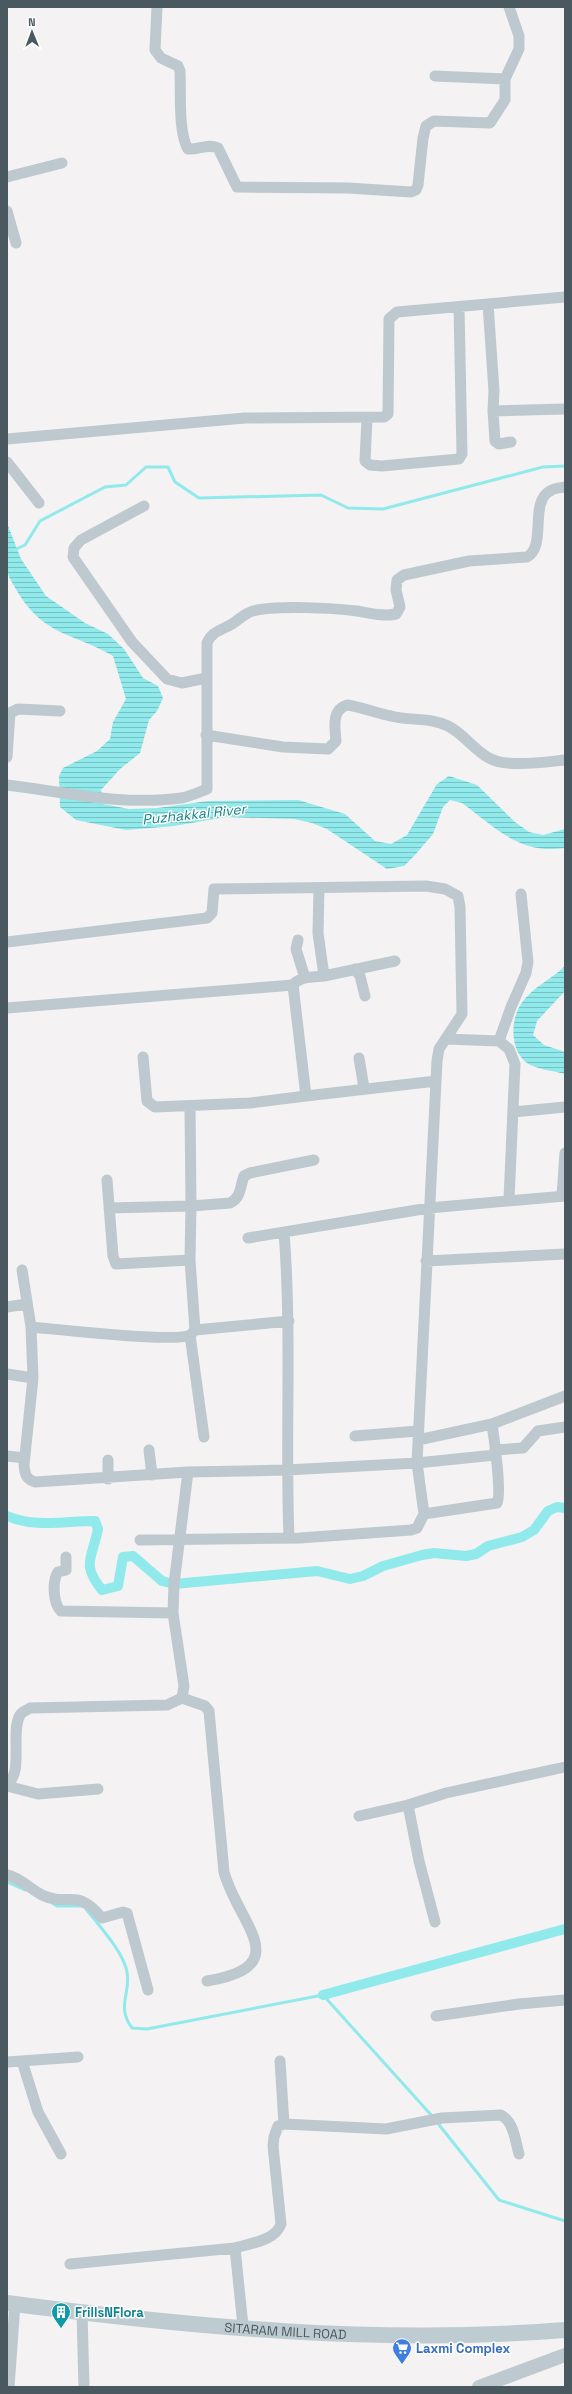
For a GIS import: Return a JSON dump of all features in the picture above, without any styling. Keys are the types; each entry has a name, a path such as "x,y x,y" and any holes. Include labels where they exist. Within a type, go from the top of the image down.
{"main road":[{"name":"SITARAM MILL ROAD","path":"11,2303 176,2323 243,2326 303,2331 430,2336 500,2335 565,2330"}],"street":[{"path":"157,7 155,50 161,58 178,66 180,71 183,135 186,146 188,149 192,150 208,146 218,148 237,187 348,188 411,192 416,190 418,185 423,138 426,126 434,121 490,123 505,100 505,79 520,50 519,36 509,7"},
{"path":"435,76 505,79"},
{"path":"7,177 62,162"},
{"path":"7,211 16,243"},
{"path":"7,439 245,418 384,417 388,414 389,318 397,312 565,297"},
{"path":"488,304 494,391 493,411 495,441 499,444 511,442"},
{"path":"367,418 365,460 370,465 382,466 459,459 462,454 460,307"},
{"path":"493,411 565,409"},
{"path":"7,462 39,503"},
{"path":"7,785 50,792 126,800 182,798 207,789 206,678 207,643 211,635 251,612 320,608 356,611 387,616 396,614 400,607 397,580 404,575 469,561 526,557 532,554 535,546 540,510 545,494 550,490 565,487"},
{"path":"144,506 81,540 74,548 73,558 132,642 168,679 182,683 206,678"},
{"path":"206,735 283,747 328,749 336,741 335,717 337,711 346,705 392,717 434,721 459,734 489,758 498,762 565,760"},
{"path":"7,758 9,713 18,709 60,711"},
{"path":"7,942 207,918 212,913 214,889 426,886 446,889 458,896 460,907 462,1014 439,1049 436,1081 417,1463 424,1514 418,1528 411,1530 289,1538 140,1540"},
{"path":"319,888 318,933 324,976"},
{"path":"499,1041 510,1006 526,972 528,962 521,894"},
{"path":"298,940 296,949 305,978"},
{"path":"7,1008 293,985 296,981 305,978 324,976 394,961"},
{"path":"355,969 360,976 365,996"},
{"path":"293,985 306,1096"},
{"path":"447,1039 499,1041 509,1049 515,1064 509,1199"},
{"path":"143,1057 144,1090 150,1105 190,1107 250,1103 364,1088 436,1081"},
{"path":"359,1058 364,1088"},
{"path":"190,1107 190,1260 192,1333 204,1437"},
{"path":"513,1112 565,1107"},
{"path":"248,1238 429,1208 509,1199 564,1196 565,1153"},
{"path":"109,1208 191,1206 230,1203 236,1201 240,1193 244,1176 250,1173 314,1160"},
{"path":"107,1180 113,1256 116,1264 190,1260"},
{"path":"284,1232 289,1320 286,1470 289,1538"},
{"path":"426,1261 565,1254"},
{"path":"22,1270 31,1327 33,1378 25,1458 25,1474 28,1480 35,1482 108,1479 188,1472 286,1470 417,1463 523,1448 538,1432 565,1427"},
{"path":"7,1306 27,1304"},
{"path":"31,1327 135,1336 192,1333 289,1320"},
{"path":"7,1374 33,1378"},
{"path":"355,1436 418,1435 492,1424 565,1396"},
{"path":"424,1514 497,1503 499,1496 492,1424"},
{"path":"149,1450 152,1475"},
{"path":"7,1456 25,1458"},
{"path":"108,1460 108,1479"},
{"path":"182,1698 184,1686 173,1613 188,1472"},
{"path":"66,1557 66,1570 58,1572 55,1580 56,1604 61,1611 173,1613"},
{"path":"98,1789 38,1794 7,1784 10,1782 16,1769 16,1726 20,1714 30,1708 167,1705 182,1698 205,1706 209,1711 224,1872 229,1888 250,1929 257,1949 253,1961 243,1972 228,1978 207,1981"},
{"path":"358,1816 408,1805 446,1793 565,1767"},
{"path":"408,1805 419,1861 435,1922"},
{"path":"7,1875 21,1881 43,1895 84,1901 102,1918 123,1912 127,1913 148,1990"},
{"path":"436,2016 519,2004 565,2000"},
{"path":"7,2062 78,2058"},
{"path":"22,2061 38,2112 61,2154"},
{"path":"280,2061 284,2124"},
{"path":"70,2264 235,2248 267,2238 279,2230 281,2224 274,2137 276,2129 284,2124 375,2129 407,2126 442,2118 501,2115 508,2119 511,2125 519,2154"},
{"path":"235,2248 243,2326"},
{"path":"9,2387 11,2303"},
{"path":"82,2312 84,2387"},
{"path":"479,2387 565,2355"}],"water":[{"name":"Puzhakkal River","path":"7,523 21,559 46,596 85,623 108,634 124,649 143,678 158,686 163,698 157,711 149,720 140,753 120,769 101,790 103,804 129,809 158,808 208,801 298,800 345,814 375,841 391,844 407,835 437,784 449,776 477,785 515,822 529,832 543,835 565,829 565,848 549,849 535,847 509,838 462,803 450,800 443,807 433,834 415,855 404,866 387,869 327,829 312,823 294,819 226,817 174,826 126,830 76,820 60,807 59,776 63,768 97,751 110,739 113,722 126,699 113,656 60,632 38,617 27,606 17,591 7,569"},
{"path":"565,966 565,991 537,1021 533,1035 544,1045 565,1052 565,1074 527,1063 517,1051 514,1027 517,1011 525,998"}],"waterway":[{"path":"14,550 25,545 40,521 105,487 126,485 146,467 168,467 175,482 199,498 321,495 348,508 383,509 543,467 565,466"},
{"path":"7,1516 18,1520 39,1523 95,1521 98,1529 91,1555 90,1567 92,1574 102,1590 118,1586 123,1557 133,1556 162,1581 174,1584 317,1571 350,1579 363,1576 383,1566 422,1555 434,1553 466,1556 476,1554 488,1546 522,1537 534,1530 548,1511 557,1507 565,1508"},
{"path":"7,1882 25,1890"},
{"path":"52,1903 57,1906 82,1906"},
{"path":"86,1909 110,1939 125,1964 128,1980 124,2006 127,2020 132,2028 147,2029 323,1995 433,2117"},
{"path":"323,1995 565,1929"},
{"path":"436,2121 499,2200 565,2221"}],"place":[{"name":"FrillsNFlora","path":"61,2329"},
{"name":"Laxmi Complex","path":"402,2365"}]}
